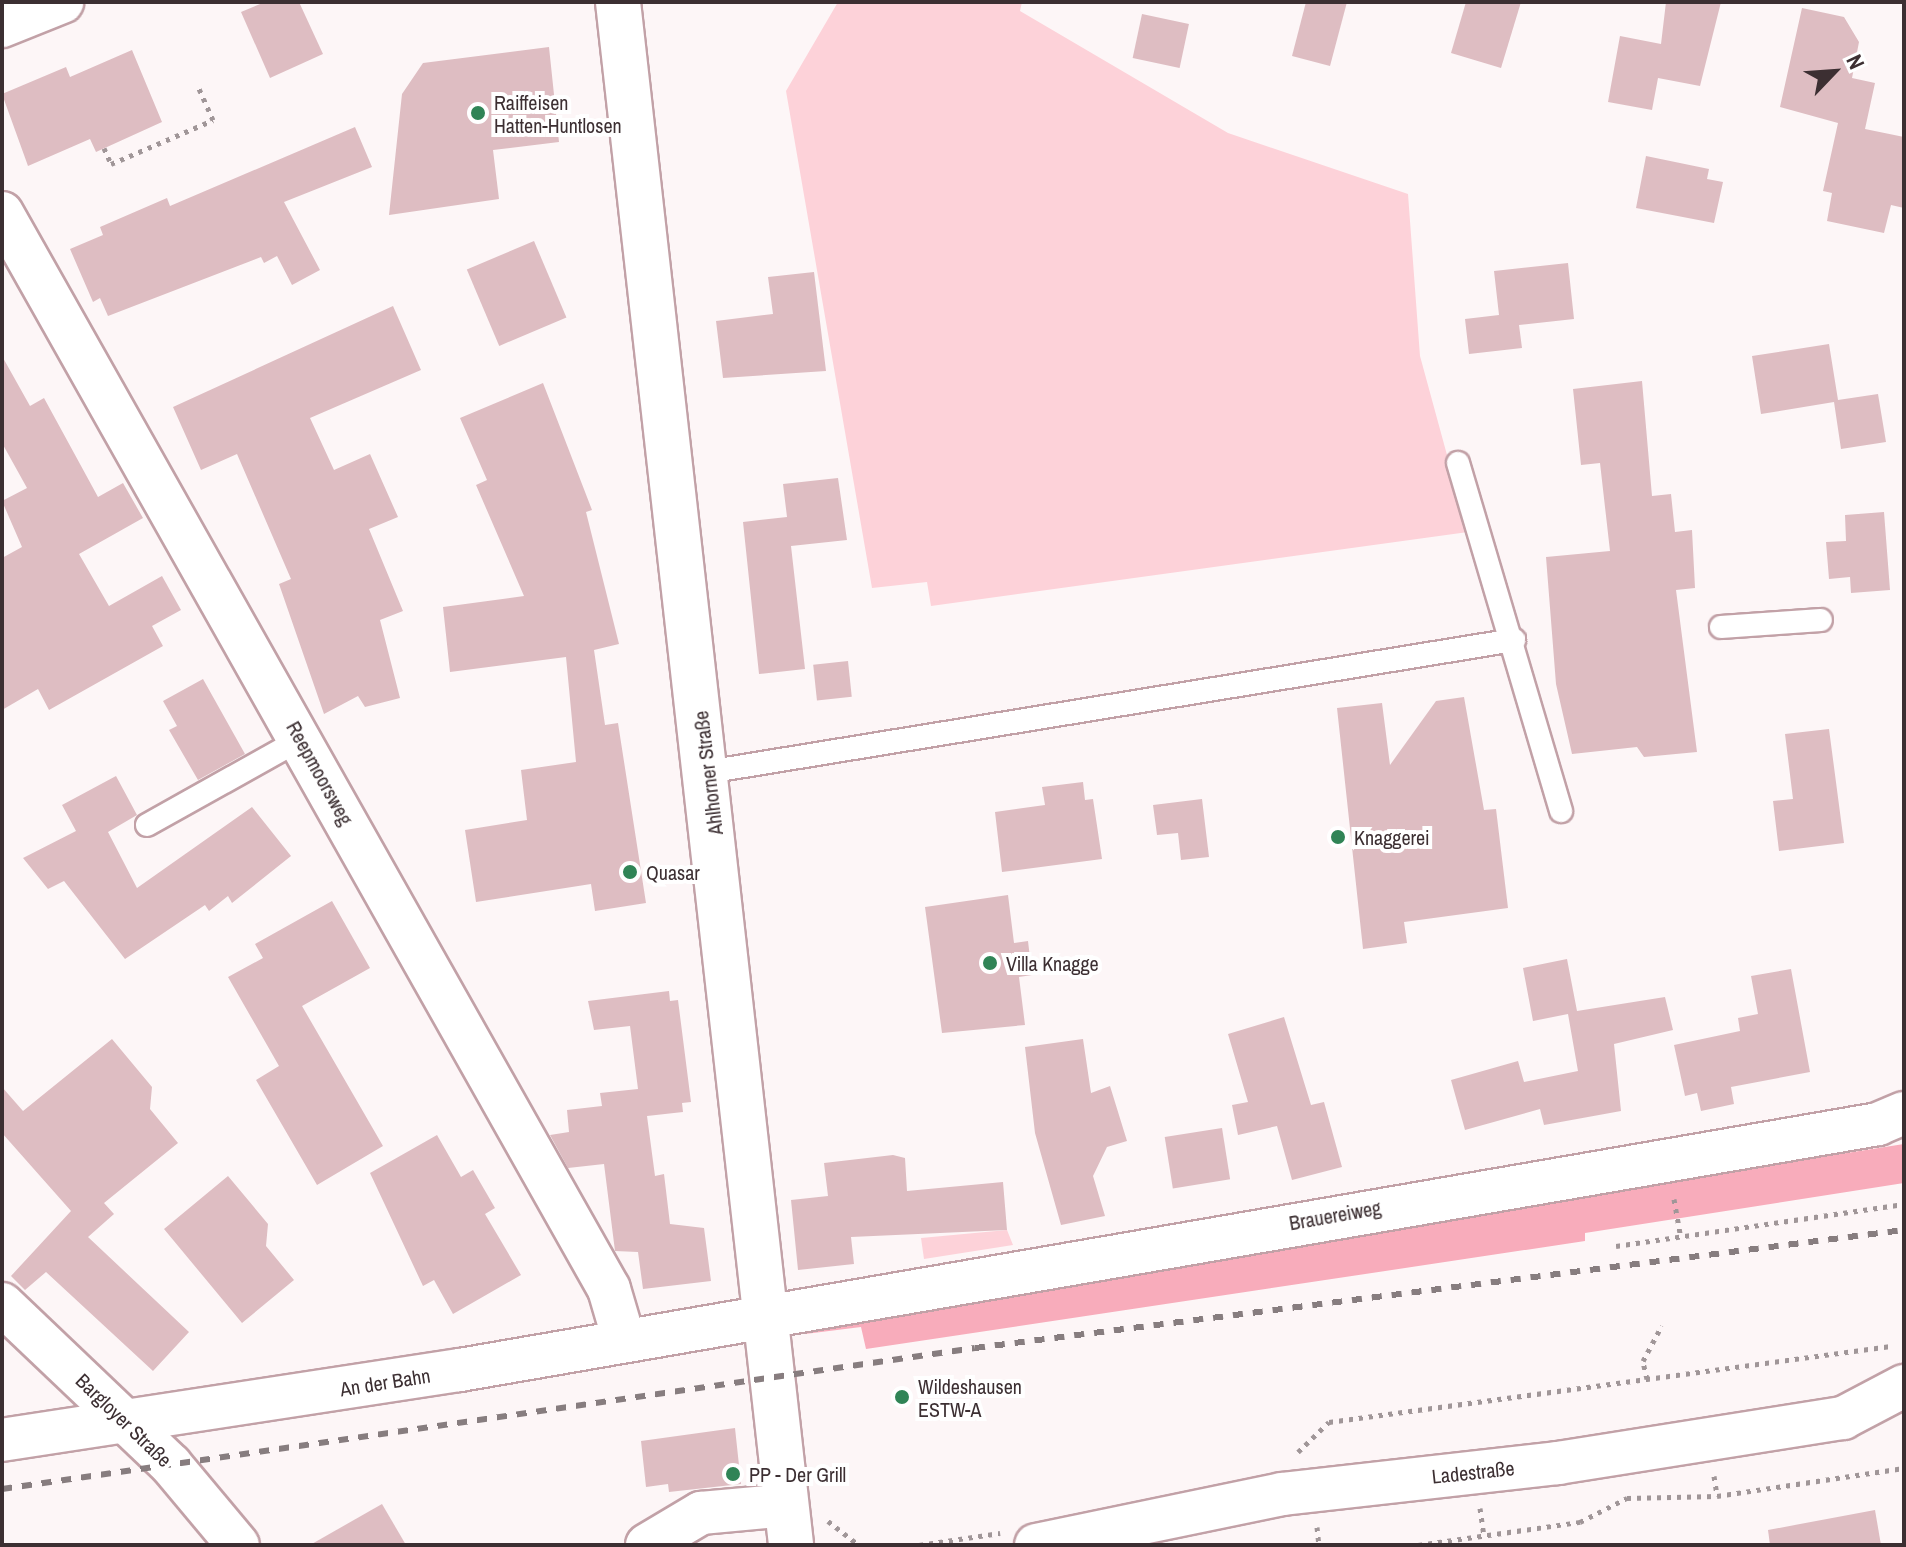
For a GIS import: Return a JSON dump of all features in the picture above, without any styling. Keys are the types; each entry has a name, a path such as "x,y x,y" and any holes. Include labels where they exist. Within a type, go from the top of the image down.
{"street":[{"path":"2,26 62,2"},
{"name":"Ahlhorner Straße","path":"618,2 707,772 789,1525"},
{"name":"Reepmoorsweg","path":"2,213 609,1289 624,1340"},
{"name":"Brauereiweg","path":"766,1314 1878,1124 1904,1113"},
{"name":"Bargloyer Straße","path":"2,1304 128,1422 238,1545"},
{"name":"An der Bahn","path":"2,1440 128,1422 766,1314"},
{"name":"Ladestraße","path":"1025,1537 1266,1497 1558,1463 1843,1418 1904,1386"},
{"path":"647,1545 701,1513 789,1525"}],"lane":[{"path":"1458,463 1514,640 1561,811"},
{"path":"1721,627 1821,620"},
{"path":"707,772 1514,640"},
{"path":"147,825 301,739"}],"path":[{"path":"104,148 111,164 213,120 199,88"},
{"path":"1616,1246 1904,1204"},
{"path":"1647,1379 1643,1361 1662,1326"},
{"path":"1289,1461 1329,1422 1904,1344"},
{"path":"1418,1545 1580,1522 1627,1498 1717,1496 1904,1468"},
{"path":"919,1545 1025,1537"}],"shaded area":[{"path":"838,2 1022,2 1020,11 1228,133 1408,194 1420,356 1468,532 931,606 927,582 872,588 786,91"},
{"path":"1904,1144 1904,1183 1585,1233 1585,1241 866,1349 861,1327 805,1334 804,1325 1313,1237"},
{"path":"1007,1230 1013,1245 924,1259 921,1238"}],"building":[{"path":"265,2 299,2 323,54 270,78 241,12"},
{"path":"1306,2 1347,2 1330,66 1292,56"},
{"path":"1466,2 1521,2 1501,68 1451,53"},
{"path":"1666,2 1721,2 1700,86 1658,78 1652,110 1608,102 1620,36 1661,44"},
{"path":"1802,8 1844,17 1859,42 1852,78 1875,83 1865,129 1904,137 1904,208 1891,205 1884,233 1827,221 1832,193 1823,191 1838,123 1780,107"},
{"path":"1142,14 1189,24 1180,68 1133,58"},
{"name":"Raiffeisen Hatten-Huntlosen","path":"549,47 559,142 493,150 499,199 389,215 402,94 423,63"},
{"path":"132,50 162,122 96,152 90,139 28,166 2,94 66,67 70,77"},
{"path":"355,127 372,167 284,202 320,270 292,285 277,256 264,263 261,257 108,316 100,298 93,302 70,249 103,235 100,227 167,198 170,206"},
{"path":"1646,156 1709,169 1707,179 1723,182 1714,223 1636,208"},
{"path":"534,241 566,317 499,346 467,270"},
{"path":"1568,263 1574,319 1519,325 1522,348 1469,354 1465,319 1499,315 1494,271"},
{"path":"814,272 826,371 723,378 716,321 773,314 768,277"},
{"path":"393,306 421,370 310,418 334,470 370,454 398,517 369,529 403,611 380,620 400,698 365,707 358,696 324,714 279,584 291,579 237,454 201,470 173,407"},
{"path":"1829,344 1838,400 1878,394 1886,442 1841,449 1834,402 1761,414 1752,356"},
{"path":"2,356 30,406 44,398 98,497 123,483 143,518 79,554 109,606 162,576 181,610 152,626 163,646 49,710 38,689 2,710 2,558 22,547 2,501 27,488 2,443"},
{"path":"1642,381 1652,496 1671,494 1675,532 1692,530 1695,588 1676,590 1697,752 1644,757 1637,747 1572,754 1556,684 1546,557 1610,551 1600,463 1581,465 1573,389"},
{"path":"543,383 592,510 586,512 619,644 594,650 605,725 618,723 646,903 595,911 591,884 476,902 465,830 527,820 521,770 576,762 566,657 450,672 443,607 524,596 476,485 487,480 460,418"},
{"path":"838,478 847,540 791,546 805,669 759,674 743,522 787,517 783,484"},
{"path":"1884,512 1890,590 1851,593 1850,577 1829,579 1826,542 1846,541 1845,515"},
{"path":"848,661 852,697 817,700 813,665"},
{"path":"203,679 245,754 198,780 169,730 177,726 163,701"},
{"path":"1464,697 1484,810 1496,809 1508,908 1404,922 1407,943 1363,949 1337,708 1382,703 1390,765 1436,701"},
{"path":"1829,729 1844,843 1779,851 1773,801 1793,799 1785,734"},
{"path":"116,776 137,815 108,832 137,888 252,807 291,856 232,903 228,896 209,911 205,905 125,959 64,881 48,889 23,858 76,831 62,805"},
{"path":"1083,782 1085,800 1093,799 1102,859 1002,872 995,812 1045,805 1042,787"},
{"path":"1202,799 1209,857 1181,860 1178,833 1157,835 1153,805"},
{"name":"Villa Knagge","path":"1008,895 1014,943 1028,941 1032,975 1019,977 1025,1025 942,1033 925,907"},
{"path":"332,901 370,968 302,1006 383,1146 317,1185 256,1080 279,1066 228,977 263,958 255,944"},
{"path":"1567,959 1577,1011 1665,997 1673,1030 1614,1044 1621,1111 1544,1125 1540,1109 1465,1130 1451,1080 1518,1061 1524,1082 1578,1071 1568,1014 1533,1021 1523,968"},
{"path":"1791,969 1810,1072 1731,1087 1734,1104 1701,1111 1697,1093 1685,1096 1674,1045 1740,1031 1738,1018 1758,1014 1751,976"},
{"path":"669,991 670,1001 678,1000 691,1102 682,1103 683,1112 647,1116 655,1176 664,1174 670,1224 704,1228 711,1281 643,1289 638,1252 615,1251 604,1164 568,1168 550,1135 569,1132 567,1110 602,1106 600,1093 638,1089 630,1026 594,1030 588,1001"},
{"path":"1284,1017 1311,1105 1324,1102 1342,1167 1292,1180 1277,1126 1238,1135 1232,1105 1248,1102 1228,1034"},
{"path":"112,1039 152,1087 150,1109 178,1143 104,1203 114,1214 88,1237 189,1332 153,1371 46,1272 25,1290 11,1276 71,1211 2,1133 2,1087 23,1111"},
{"path":"1083,1039 1091,1093 1110,1086 1127,1141 1107,1147 1093,1176 1105,1216 1061,1225 1035,1133 1025,1047"},
{"path":"1222,1128 1230,1179 1173,1188 1165,1137"},
{"path":"437,1135 461,1177 473,1170 495,1208 485,1214 521,1275 453,1314 434,1280 423,1286 370,1173"},
{"path":"893,1155 905,1158 907,1191 1003,1182 1007,1230 851,1237 854,1264 798,1270 791,1200 828,1196 824,1163"},
{"path":"228,1176 268,1224 266,1246 294,1280 242,1323 164,1229"},
{"path":"735,1428 741,1484 669,1492 668,1484 646,1487 641,1441"},
{"path":"382,1504 406,1545 310,1545"},
{"path":"1875,1510 1881,1545 1770,1545 1768,1530"}],"railway":[{"path":"2,1489 975,1348 1904,1230"}],"place":[{"name":"Raiffeisen Hatten-Huntlosen","path":"478,113"},
{"name":"Knaggerei","path":"1338,837"},
{"name":"Quasar","path":"630,872"},
{"name":"Villa Knagge","path":"990,963"},
{"name":"Wildeshausen ESTW-A","path":"902,1397"},
{"name":"PP - Der Grill","path":"733,1474"}]}
